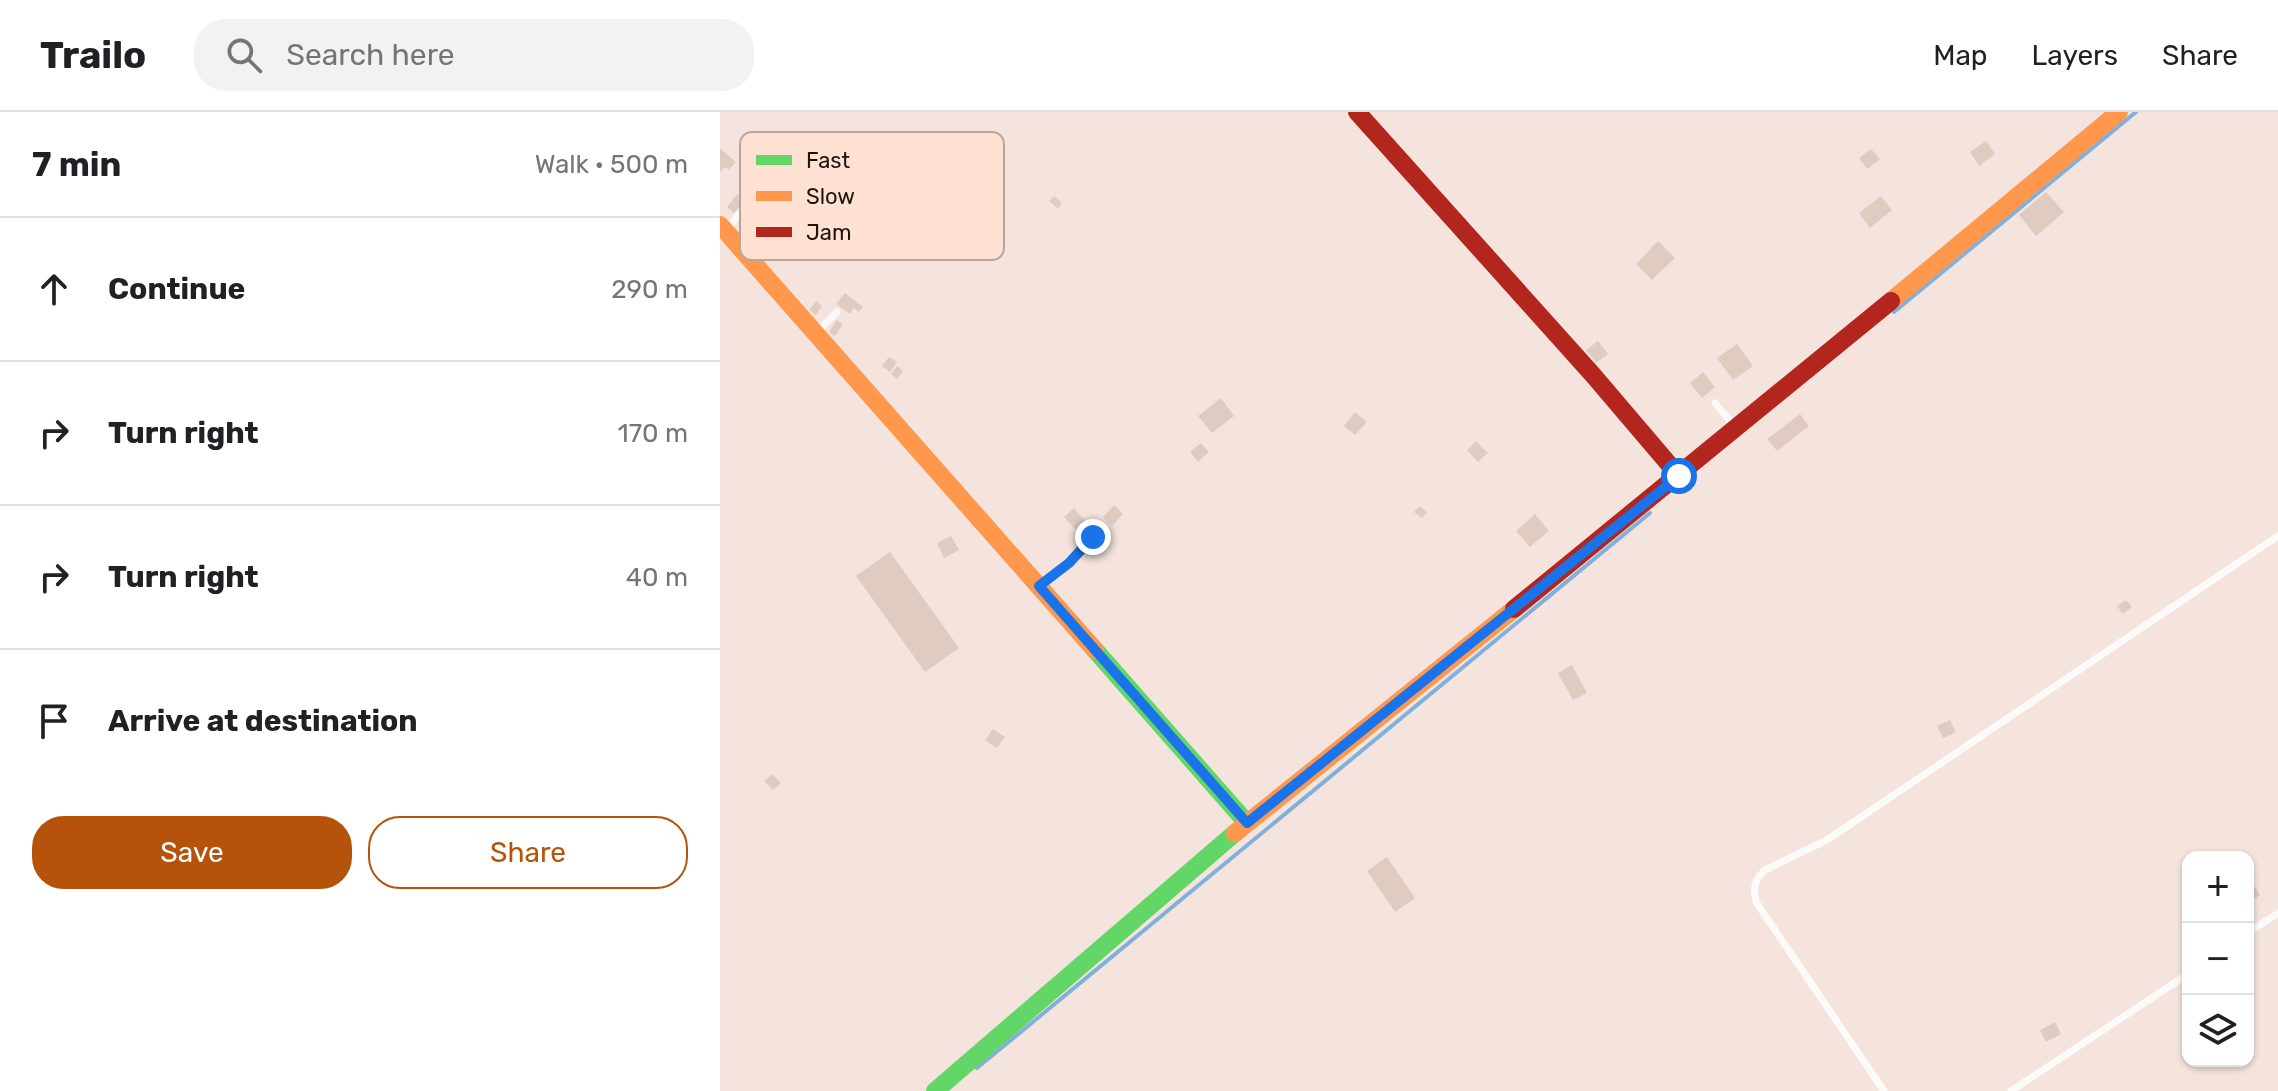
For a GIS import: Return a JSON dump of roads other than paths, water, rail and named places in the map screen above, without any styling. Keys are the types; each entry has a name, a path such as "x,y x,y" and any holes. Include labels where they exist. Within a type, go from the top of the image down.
{"street":[{"path":"1357,112 1593,375 1679,476"},
{"path":"935,1091 1247,823 1679,476 2119,112"},
{"path":"723,228 740,247"},
{"path":"751,260 1247,823"}],"lane":[{"path":"723,228 740,213"},
{"path":"815,333 837,312"},
{"path":"1715,403 1736,428"},
{"path":"1039,586 1069,563 1093,537 1098,525"},
{"path":"1884,1091 1756,902 1754,884 1758,876 1827,840 2278,536"},
{"path":"2254,929 2278,913"},
{"path":"2011,1091 2182,978"}],"waterway":[{"path":"1894,312 2136,112"},
{"path":"977,1068 1650,513"}]}
